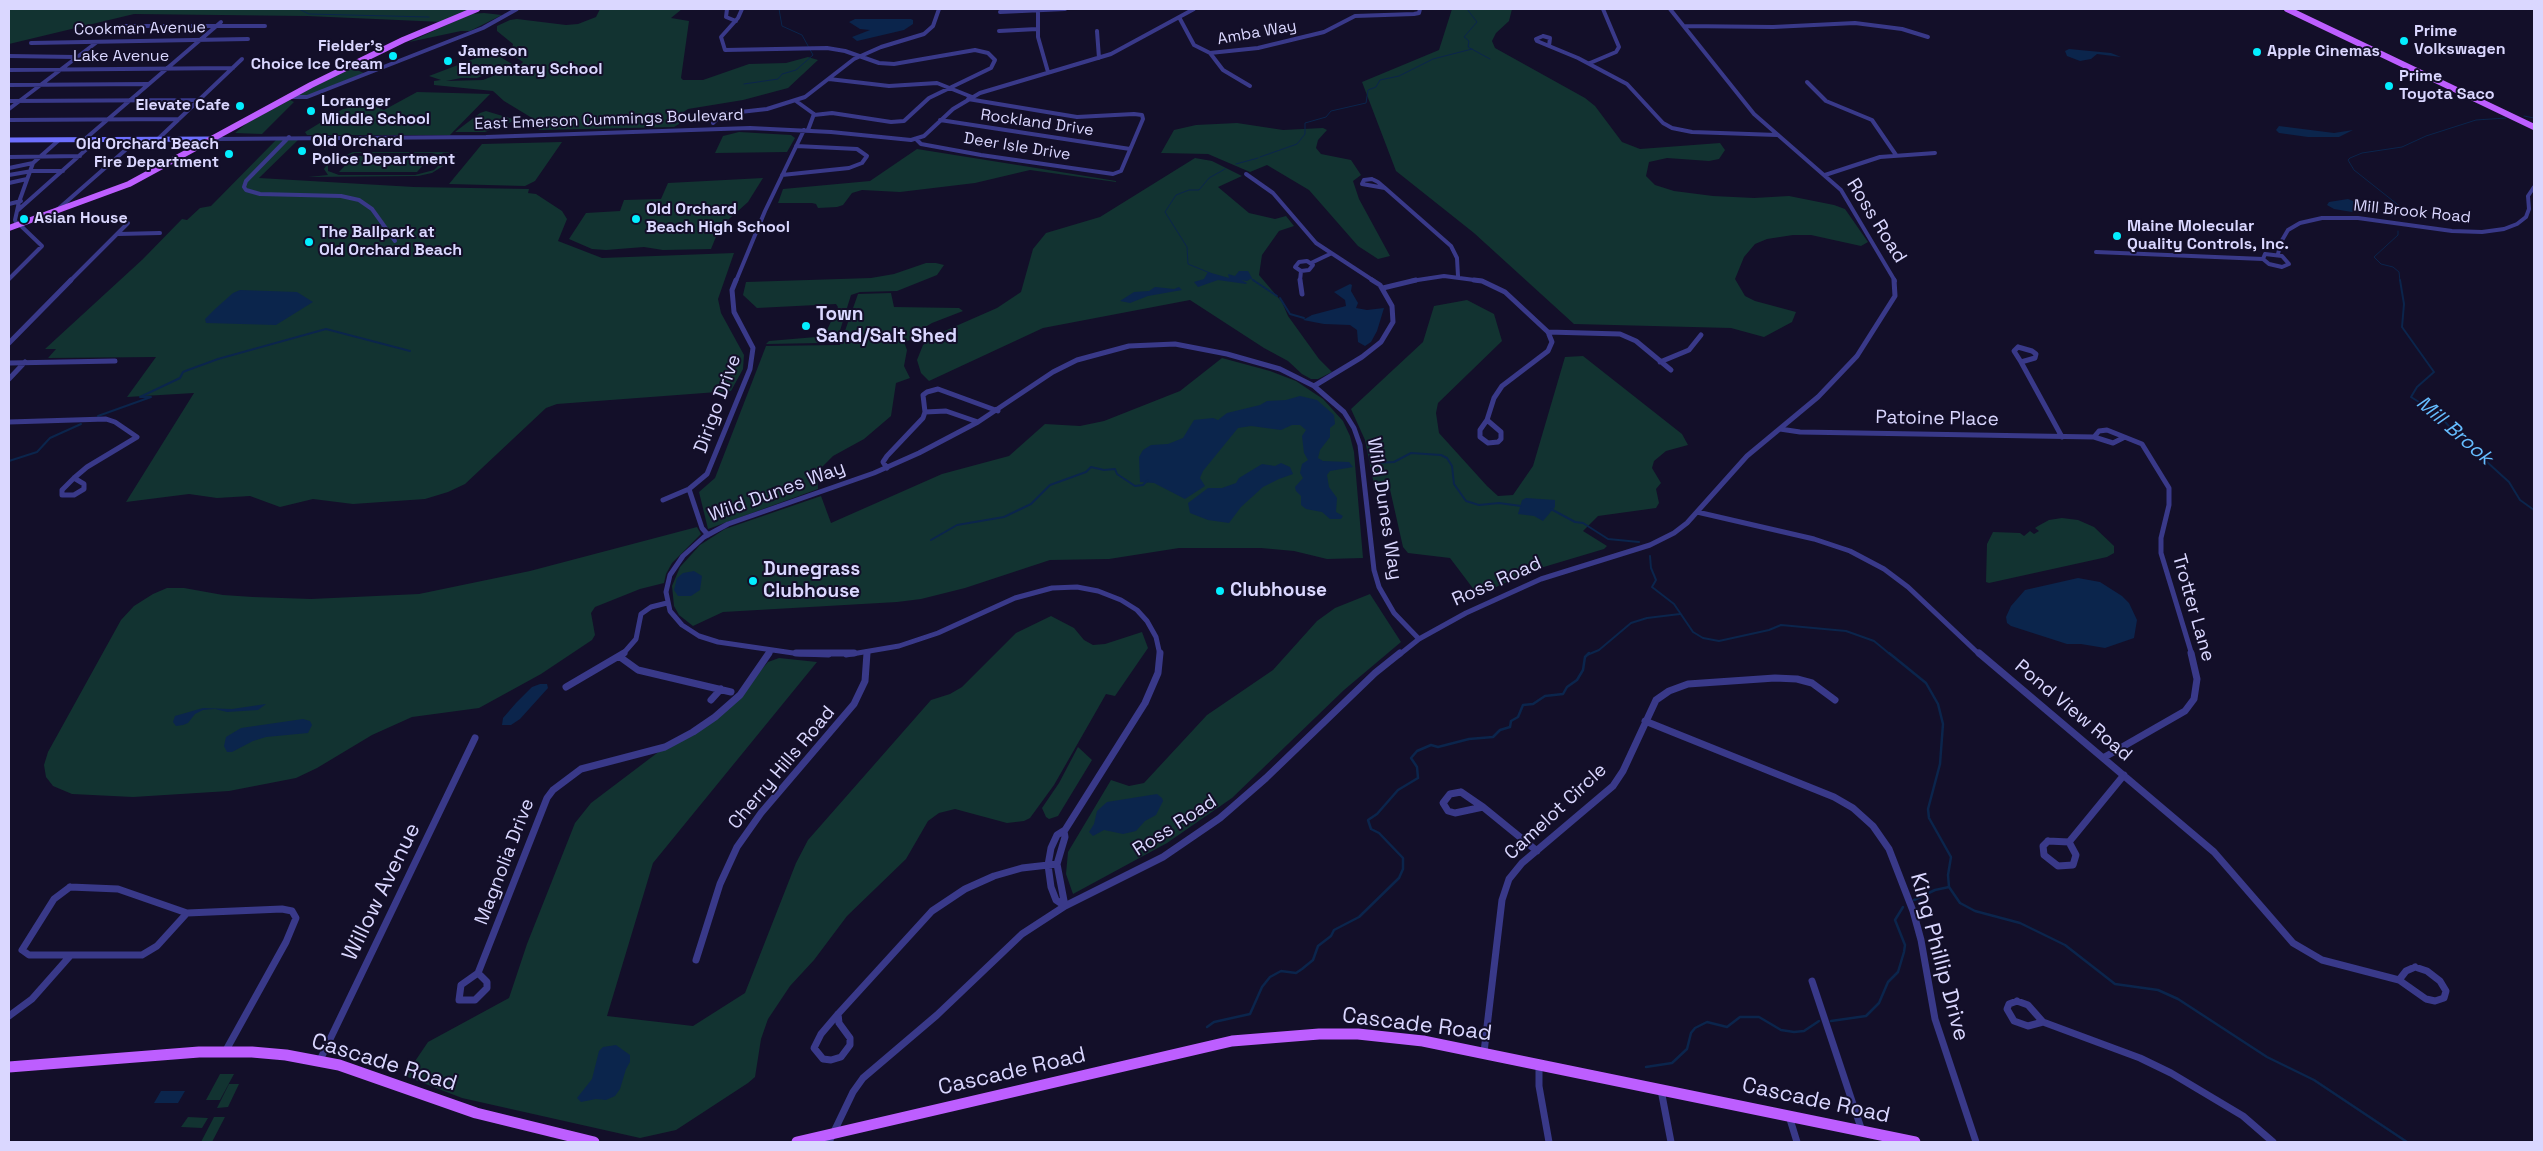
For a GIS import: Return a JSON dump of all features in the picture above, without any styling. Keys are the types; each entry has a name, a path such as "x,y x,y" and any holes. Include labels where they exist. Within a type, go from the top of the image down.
{"main road":[{"path":"9,228 128,184 288,97 394,44 477,9"},
{"path":"2287,9 2534,127"},
{"name":"Cascade Road","path":"797,1142 830,1139 1232,1041 1303,1034 1358,1034 1423,1041 1915,1142"},
{"name":"Cascade Road","path":"9,1068 225,1052 273,1054 320,1060 356,1070 476,1113 594,1142"}],"street":[{"path":"288,97 305,97 350,80 483,28 517,9"},
{"path":"727,9 726,16 736,21"},
{"path":"742,9 736,21 721,37 725,50 839,49 879,63 894,64 968,51 981,51 992,55 995,63 991,68 929,98 908,120 902,122 832,113 814,115 796,101"},
{"path":"713,123 722,114 758,111 796,101 815,92 859,56 881,47 922,35 932,27 939,9"},
{"path":"1038,9 1037,29 1048,72"},
{"path":"1000,12 1065,9"},
{"path":"916,139 926,135 940,120 970,98 1001,85 1099,58 1124,47 1194,9"},
{"name":"Amba Way","path":"1210,53 1258,48 1324,32 1355,16 1414,14 1419,13 1420,9"},
{"path":"1590,63 1616,52 1619,47 1603,9"},
{"name":"Ross Road","path":"830,1139 853,1092 875,1066 937,1015 1022,934 1065,906 1154,862 1220,818 1266,778 1375,673 1419,639 1466,613 1541,578 1658,542 1674,533 1697,512 1747,456 1818,397 1848,367 1895,296 1894,279 1845,196 1825,174 1750,110 1670,9"},
{"path":"1179,17 1192,43 1210,53 1223,70 1250,86"},
{"path":"85,140 221,22"},
{"path":"1684,26 1773,27 1858,23 1907,30 1928,37"},
{"path":"116,26 265,26"},
{"path":"999,30 1037,29"},
{"path":"1097,31 1099,58"},
{"name":"Cookman Avenue","path":"31,43 248,39"},
{"path":"9,109 75,57 99,42"},
{"path":"1549,46 1590,63 1631,86 1663,123 1674,129 1692,132 1777,135"},
{"path":"9,56 75,57"},
{"path":"158,139 242,59"},
{"name":"Lake Avenue","path":"9,70 233,68"},
{"path":"829,79 889,86 937,83 952,87 970,98 1077,117 1115,114 1142,116 1143,119 1130,149"},
{"path":"1807,82 1826,101 1872,120 1896,155"},
{"path":"9,85 148,84"},
{"path":"9,100 200,100"},
{"name":"Dirigo Drive","path":"663,500 689,489 705,476 711,467 750,370 752,348 734,312 732,293 782,175 804,130 812,121 814,115"},
{"path":"9,120 179,119"},
{"name":"Rockland Drive","path":"940,120 1130,149"},
{"name":"East Emerson Cummings Boulevard","path":"213,139 501,136 750,128 804,130 896,140 916,139"},
{"path":"289,137 246,181 244,187 246,190 256,194 341,196 359,200 372,208 395,241"},
{"path":"17,211 98,139"},
{"path":"56,212 62,204 138,139"},
{"path":"9,140 213,139"},
{"name":"Deer Isle Drive","path":"916,139 921,144 972,154 1109,174 1121,171 1130,149"},
{"path":"10,277 42,246 15,220 19,202 33,164 59,140"},
{"path":"782,175 849,168 867,158 864,152 858,149 796,146"},
{"path":"1825,174 1880,157 1935,153"},
{"path":"9,156 80,156"},
{"path":"9,168 33,164"},
{"path":"9,175 30,171 63,171"},
{"path":"1246,174 1273,194 1306,234 1330,254 1383,288 1394,312 1392,326 1385,338 1362,357 1314,386"},
{"path":"9,183 27,179"},
{"path":"1386,188 1369,187 1361,183 1364,180 1372,179 1386,188 1451,246 1457,258 1458,276"},
{"name":"Mill Brook Road","path":"2278,254 2281,242 2288,230 2300,223 2322,218 2358,218 2452,231 2482,232 2504,229 2517,224 2526,217 2528,212 2528,196 2534,187"},
{"path":"9,204 31,199"},
{"path":"9,343 128,223"},
{"path":"118,234 160,234"},
{"path":"2096,252 2263,259 2277,266 2290,264 2286,258 2278,254 2265,254 2263,259"},
{"path":"1311,263 1312,268 1301,271 1295,267 1296,263 1305,261 1311,263 1330,254"},
{"path":"9,270 10,277"},
{"path":"1301,271 1299,279 1302,294"},
{"path":"1383,288 1426,278 1458,276 1482,281 1500,289 1548,332 1552,342 1548,351 1502,386 1494,398 1487,420 1480,430 1480,437 1488,442 1498,442 1501,439 1501,432 1487,420"},
{"path":"1548,332 1620,334 1636,341 1671,370"},
{"path":"1660,362 1689,350 1701,335"},
{"name":"Wild Dunes Way","path":"667,602 666,587 672,570 692,546 708,534 728,524 887,468 978,422 1071,362 1105,350 1148,344 1191,346 1246,359 1285,371 1314,386 1344,412 1358,437 1376,580 1394,613 1419,639"},
{"path":"9,362 115,361"},
{"path":"9,379 25,362"},
{"path":"2021,362 2062,437"},
{"path":"887,468 883,462 922,421 925,412 923,395 934,389 959,395 998,410"},
{"path":"925,412 946,411 978,422"},
{"path":"9,422 109,419 137,437 96,460 74,478"},
{"name":"Patoine Place","path":"1780,429 1800,432 2094,437 2113,443 2123,438"},
{"name":"Patoine Place","path":"2094,437 2102,430 2110,431 2123,438"},
{"name":"Trotter Lane","path":"2104,758 2185,711 2194,699 2197,686 2191,649 2161,553 2161,538 2168,505 2169,488 2144,446 2136,441 2123,438"},
{"path":"689,489 702,528 708,534"},
{"name":"Pond View Road","path":"1697,512 1814,539 1850,552 1884,568 1908,587 1963,640 2221,858 2283,934 2299,948 2322,960 2399,980 2426,999 2438,1001 2445,996 2445,988 2440,980 2422,969 2409,968 2399,980"},
{"path":"566,687 620,657 636,639 638,620 641,614 667,602 678,622 699,636 718,642 820,656 867,653 925,638 1006,601 1045,589 1071,587 1094,590 1117,598 1139,613 1150,625 1158,644 1160,664 1157,679 1144,703 1064,831 1057,835 1053,842 1048,865 1053,895 1056,900 1065,906"},
{"name":"Magnolia Drive","path":"478,973 487,982 487,988 474,1000 459,1000 461,985 478,973 547,798 552,790 581,769 665,747 693,732 715,717 740,695 771,650"},
{"name":"Cherry Hills Road","path":"696,960 720,884 736,847 761,813 854,704 866,681 867,653"},
{"path":"620,657 638,670 731,692"},
{"name":"Camelot Circle","path":"1484,1052 1503,893 1512,874 1613,786 1619,778 1650,708 1664,693 1679,686 1694,683 1768,678 1797,679 1818,686 1835,700"},
{"path":"711,700 720,689"},
{"name":"King Phillip Drive","path":"1645,722 1834,797 1853,808 1873,826 1889,849 1913,911 1921,940 1935,1019 1976,1142"},
{"name":"Willow Avenue","path":"320,1060 475,738"},
{"path":"2069,842 2124,775"},
{"path":"1483,807 1455,813 1448,811 1442,803 1450,794 1459,792 1483,807 1537,851"},
{"path":"1064,831 1066,837 1058,864 1065,906"},
{"path":"2048,841 2069,842 2076,855 2076,862 2073,865 2058,866 2044,855 2043,846 2048,841"},
{"path":"838,1014 839,1023 850,1038 850,1045 841,1057 831,1060 823,1059 816,1054 815,1045 838,1014 916,926 942,904 965,889 994,876 1022,868 1058,864"},
{"path":"187,913 159,944 145,954 70,956 27,954 22,950 54,899 68,888 118,889 187,913 282,909 295,914 293,927 286,942 225,1052"},
{"path":"9,1016 32,999 70,956"},
{"path":"1812,981 1862,1131"},
{"path":"2043,1022 2028,1026 2021,1025 2011,1018 2008,1006 2014,1001 2024,1003 2043,1022 2140,1058 2171,1073 2243,1116 2272,1142"},
{"path":"1539,1064 1539,1086 1550,1142"},
{"path":"1661,1090 1671,1142"},
{"path":"1789,1116 1797,1142"}],"green space":[{"path":"9,9 476,9 443,22 307,16 134,14 9,44"},
{"path":"600,9 682,9 671,18 689,21 681,78 683,80 703,80 749,64 786,63 808,57 818,60 788,88 743,100 688,109 682,113 679,124 674,127 539,130 537,121 504,101 493,91 434,85 434,81 441,80 429,76 492,52 512,64 477,78 461,78 446,81 483,80 520,65 523,62 511,54 513,44 497,31 497,26 517,19 566,25 578,24 596,17"},
{"path":"1452,9 1512,9 1509,21 1496,33 1492,41 1495,48 1585,98 1595,106 1622,142 1640,149 1720,143 1725,150 1719,159 1709,161 1667,158 1649,162 1646,176 1655,185 1674,191 1713,196 1754,198 1789,196 1834,205 1845,209 1868,242 1861,246 1811,235 1793,235 1767,239 1755,244 1744,257 1735,279 1745,296 1755,301 1796,312 1792,322 1764,337 1731,328 1574,324 1474,233 1396,171 1362,82 1439,50"},
{"path":"471,14 502,15 470,31 461,31 409,42"},
{"path":"352,68 364,73 312,94 300,97 297,94"},
{"path":"417,92 490,94 450,135 307,135 305,132 343,109 369,104 384,110"},
{"path":"290,100 294,102 262,134 235,133 247,123"},
{"path":"486,111 516,120 485,132 455,132 480,113"},
{"path":"1237,123 1283,130 1323,128 1327,130 1318,140 1316,148 1321,154 1351,160 1361,175 1353,181 1359,199 1390,256 1378,259 1358,246 1309,190 1267,165 1250,172 1208,154 1161,153 1174,130 1196,125"},
{"path":"739,132 791,135 795,138 787,152 715,153 723,136"},
{"path":"276,140 298,140 259,178 414,187 529,189 528,193 536,194 562,211 567,219 558,241 602,258 734,253 718,299 721,313 744,355 743,369 731,391 557,404 546,408 465,484 448,492 425,499 353,504 313,499 280,507 250,496 217,498 189,494 126,502 194,393 127,397 156,357 48,358 56,349 45,349 143,259 182,219 187,220 200,208 211,206"},
{"path":"562,142 535,181 525,186 449,184 482,144"},
{"path":"917,149 1116,182 1030,170 975,183 900,192 862,190 852,193 843,205 837,207 818,208 816,204 812,203 778,203 783,189 870,181"},
{"path":"353,152 461,152 442,153 447,159 443,166 432,173 418,176 308,177 328,175 324,169 328,163 333,161 328,165 328,171 339,175 415,175 434,170 444,160 440,155 432,153 355,153 337,159"},
{"path":"354,156 431,156 417,172 339,172"},
{"path":"1195,158 1212,161 1242,176 1218,187 1249,213 1275,219 1286,216 1294,226 1279,231 1262,255 1259,275 1282,302 1288,316 1319,359 1332,372 1318,379 1311,379 1302,374 1288,361 1264,348 1190,300 1043,328 929,381 921,373 917,360 923,345 940,333 997,308 1021,292 1033,249 1046,233 1100,217"},
{"path":"763,178 748,202 720,227 711,249 663,250 644,247 606,250 592,249 569,239 586,213 620,211 624,200 661,199 668,183"},
{"path":"926,263 944,265 937,275 897,291 860,292 851,295 838,337 822,343 766,344 769,341 816,337 826,332 838,307 836,304 757,308 743,295 746,282 871,278 894,274"},
{"path":"891,293 894,307 959,308 963,311 932,323 915,333 910,340 904,342 907,350 904,366 910,378 896,383 891,416 864,439 833,456 817,472 818,489 708,529 699,492 715,478 766,346 840,345 858,294"},
{"path":"1467,300 1494,314 1502,341 1438,403 1436,413 1439,433 1498,496 1513,495 1533,466 1565,357 1583,356 1682,434 1688,445 1666,451 1654,461 1652,468 1661,483 1656,489 1659,503 1656,508 1598,516 1583,531 1607,546 1604,549 1537,569 1478,595 1450,558 1408,553 1403,547 1389,485 1374,485 1365,440 1351,409 1423,342 1434,306"},
{"path":"1222,358 1270,371 1296,381 1323,399 1343,421 1350,436 1354,452 1363,558 1327,559 1294,551 1261,548 1179,548 1109,559 1050,560 965,588 921,599 723,612 693,626 679,615 674,606 672,586 680,567 700,545 725,529 821,496 831,523 942,474 1009,456 1045,424 1080,426 1104,421 1180,391"},
{"path":"2062,518 2078,520 2094,527 2114,546 2114,553 2107,557 1989,583 1986,582 1987,544 1993,532 2020,533 2024,536 2030,531 2034,534 2039,531 2035,528 2038,526 2049,520"},
{"path":"697,527 701,534 672,563 664,583 640,589 595,607 591,613 595,635 592,640 541,674 479,708 412,717 372,735 317,768 296,778 229,791 133,797 72,794 53,786 46,777 44,765 48,752 121,620 134,606 167,588 184,588 223,595 311,599 419,594 530,571"},
{"path":"1370,594 1401,642 1344,690 1232,798 1167,843 1073,894 1066,874 1068,852 1111,780 1129,786 1144,783 1207,715 1273,670 1317,621 1335,608"},
{"path":"1051,616 1074,628 1084,640 1093,645 1105,644 1142,632 1148,648 1115,696 1106,694 1054,785 1030,818 1024,821 1007,823 955,809 939,813 928,821 906,859 847,916 814,960 790,986 768,1019 761,1039 755,1077 748,1083 676,1130 640,1138 462,1098 405,1076 428,1042 509,998 527,944 575,823 591,803 665,747 725,712 768,662 779,658 817,662 653,863 607,1016 693,1026 745,993 796,863 808,840 931,700 950,694 962,687 1016,633"},
{"path":"1078,747 1092,760 1058,816 1049,819 1042,808 1059,783"},
{"path":"220,1074 234,1074 220,1100 206,1100"},
{"path":"229,1084 239,1084 228,1107 217,1108"},
{"path":"188,1117 208,1118 202,1128 181,1127"},
{"path":"214,1117 225,1117 212,1142 201,1142"}],"water":[{"path":"855,19 911,19 913,24 904,30 857,41 852,37 870,30 860,29 849,22"},
{"path":"2069,49 2111,53 2121,57 2097,54 2091,59 2080,61 2067,56 2065,51"},
{"path":"2279,126 2334,133 2353,130 2339,137 2308,137 2279,133 2276,130"},
{"path":"2348,199 2358,203 2357,210 2352,212 2334,209 2327,205 2329,202"},
{"path":"1239,271 1248,271 1252,278 1247,281 1241,280 1246,284 1218,280 1198,287 1194,282 1204,279 1208,272 1229,278 1228,274 1235,276"},
{"path":"1350,284 1352,285 1351,291 1358,303 1356,308 1367,310 1384,308 1377,331 1371,342 1365,346 1358,342 1357,330 1350,325 1324,324 1303,320 1312,315 1346,306 1345,300 1334,292"},
{"path":"1155,287 1174,289 1179,287 1182,290 1148,296 1130,303 1120,301 1134,292 1149,291"},
{"path":"240,290 297,292 313,302 276,325 206,323 205,319 215,309 233,293"},
{"path":"1300,396 1317,400 1334,415 1335,424 1330,428 1330,437 1320,450 1318,458 1323,461 1349,462 1353,467 1330,471 1327,475 1329,487 1337,498 1336,512 1343,516 1341,519 1330,519 1322,512 1306,509 1301,505 1301,496 1295,487 1303,478 1300,473 1302,464 1308,460 1304,453 1302,436 1306,430 1300,425 1292,425 1281,430 1251,426 1238,428 1203,471 1200,478 1205,486 1185,499 1154,483 1140,482 1139,457 1143,450 1151,445 1168,444 1183,438 1194,420 1213,418 1218,420 1227,413 1260,405 1267,401 1286,400"},
{"path":"1281,463 1290,467 1293,474 1263,487 1241,507 1229,523 1208,520 1190,513 1188,503 1208,488 1222,488 1236,483 1239,478 1262,464 1275,466"},
{"path":"1526,498 1555,500 1555,507 1543,521 1534,516 1518,514 1522,500"},
{"path":"694,571 702,576 700,590 691,596 678,596 674,590 677,578 683,573"},
{"path":"2078,578 2100,582 2122,596 2129,603 2137,620 2134,638 2105,648 2067,644 2011,626 2007,623 2006,617 2011,606 2025,590"},
{"path":"547,684 548,688 520,719 511,725 502,725 503,718 516,703 532,687"},
{"path":"266,704 258,710 227,712 215,709 203,710 195,714 188,723 183,725 176,726 173,722 175,716 203,708 232,709"},
{"path":"303,719 310,721 312,725 308,733 266,737 253,741 232,752 227,752 224,746 226,737 241,728"},
{"path":"1157,794 1163,801 1156,815 1145,821 1136,831 1123,834 1104,830 1093,836 1089,832 1094,824 1097,811 1107,802"},
{"path":"616,1045 630,1055 630,1062 620,1089 615,1096 606,1100 596,1099 581,1102 577,1098 592,1079 599,1051 603,1047"},
{"path":"161,1091 185,1091 178,1103 154,1103"}],"waterway":[{"path":"299,9 309,14 429,17"},
{"path":"744,84 778,79 782,74 796,70 813,55 802,35 782,26 779,9"},
{"path":"1467,9 1477,22 1464,37 1469,41 1468,47 1472,49"},
{"path":"1260,157 1297,144 1305,134 1305,123 1326,117 1331,111 1366,103 1368,90 1376,87 1380,80 1399,76 1433,59 1472,49"},
{"path":"1472,49 1490,59"},
{"name":"Mill Brook","path":"2524,116 2534,118"},
{"name":"Mill Brook","path":"2392,216 2393,212 2402,208 2354,170 2348,160 2350,158 2362,153 2402,147 2426,136 2476,120 2506,118"},
{"path":"1236,164 1258,158"},
{"path":"1210,273 1188,264 1187,247 1165,212 1176,195 1189,190 1199,190 1209,178 1225,169"},
{"name":"Mill Brook","path":"2398,231 2398,235 2374,257 2381,264 2393,267 2399,272 2400,281"},
{"path":"1250,278 1255,281"},
{"path":"1253,280 1277,296"},
{"name":"Mill Brook","path":"2400,280 2404,304 2402,327 2434,372 2417,387 2411,397 2438,414 2456,434 2473,444 2487,462 2509,482 2520,500 2534,510"},
{"path":"1280,298 1290,314 1304,318"},
{"path":"98,416 151,397 140,397 180,378 183,372 188,370 218,359 326,329 410,351"},
{"path":"9,461 37,452 50,438 81,424"},
{"path":"1376,463 1394,462 1411,453 1441,455 1447,458 1452,466 1454,484 1466,501 1479,505 1499,503 1521,506"},
{"path":"931,540 957,525 1004,517 1031,504 1050,485 1086,472 1091,467 1104,470 1115,469 1117,474 1135,486 1143,485 1148,480"},
{"path":"1551,509 1575,522 1583,523 1608,539 1639,542"},
{"path":"1650,556 1651,568 1656,580 1652,587 1674,604 1693,632 1703,638 1719,641 1769,630 1781,625 1846,631 1874,641 1891,655"},
{"path":"1587,655 1599,650 1631,623 1647,618 1680,614"},
{"path":"1889,653 1926,683 1938,704 1943,724 1940,764 1928,809 1929,818 1951,857 1948,875 1949,887"},
{"path":"1207,1027 1214,1022 1250,1014 1262,987 1270,977 1281,971 1296,973 1302,969 1313,960 1318,946 1331,936 1334,930 1359,917 1399,878 1403,869 1403,858 1379,833 1371,829 1368,820 1377,814 1398,790 1418,778 1417,767 1411,758 1417,751 1431,745 1438,747 1469,739 1493,737 1500,730 1510,727 1511,721 1518,717 1523,705 1533,704 1545,696 1563,694 1567,687 1577,680 1583,670 1587,655"},
{"path":"1914,900 1935,890 1949,887"},
{"path":"1949,887 1960,903 1975,911 2020,923 2065,945 2115,984 2158,990 2178,999 2267,1057 2314,1080 2407,1142"},
{"path":"1831,1021 1866,1016 1879,1003 1888,982 1898,972 1904,952 1905,945 1895,920 1903,907"},
{"path":"1646,1067 1672,1063 1687,1049 1691,1033 1695,1028 1707,1022 1727,1027 1740,1017 1759,1017 1781,1030 1794,1032 1804,1031 1819,1021"}],"place":[{"name":"Prime Volkswagen","path":"2404,41"},
{"name":"Apple Cinemas","path":"2257,52"},
{"name":"Fielder's Choice Ice Cream","path":"393,56"},
{"name":"Jameson Elementary School","path":"448,61"},
{"name":"Prime Toyota Saco","path":"2389,86"},
{"name":"Elevate Cafe","path":"240,106"},
{"name":"Loranger Middle School","path":"311,111"},
{"name":"Old Orchard Police Department","path":"302,151"},
{"name":"Old Orchard Beach Fire Department","path":"229,154"},
{"name":"Asian House","path":"24,219"},
{"name":"Old Orchard Beach High School","path":"636,219"},
{"name":"Maine Molecular Quality Controls, Inc.","path":"2117,236"},
{"name":"The Ballpark at Old Orchard Beach","path":"309,242"},
{"name":"Town Sand/Salt Shed","path":"806,326"},
{"name":"Dunegrass Clubhouse","path":"753,581"},
{"name":"Clubhouse","path":"1220,591"}]}
